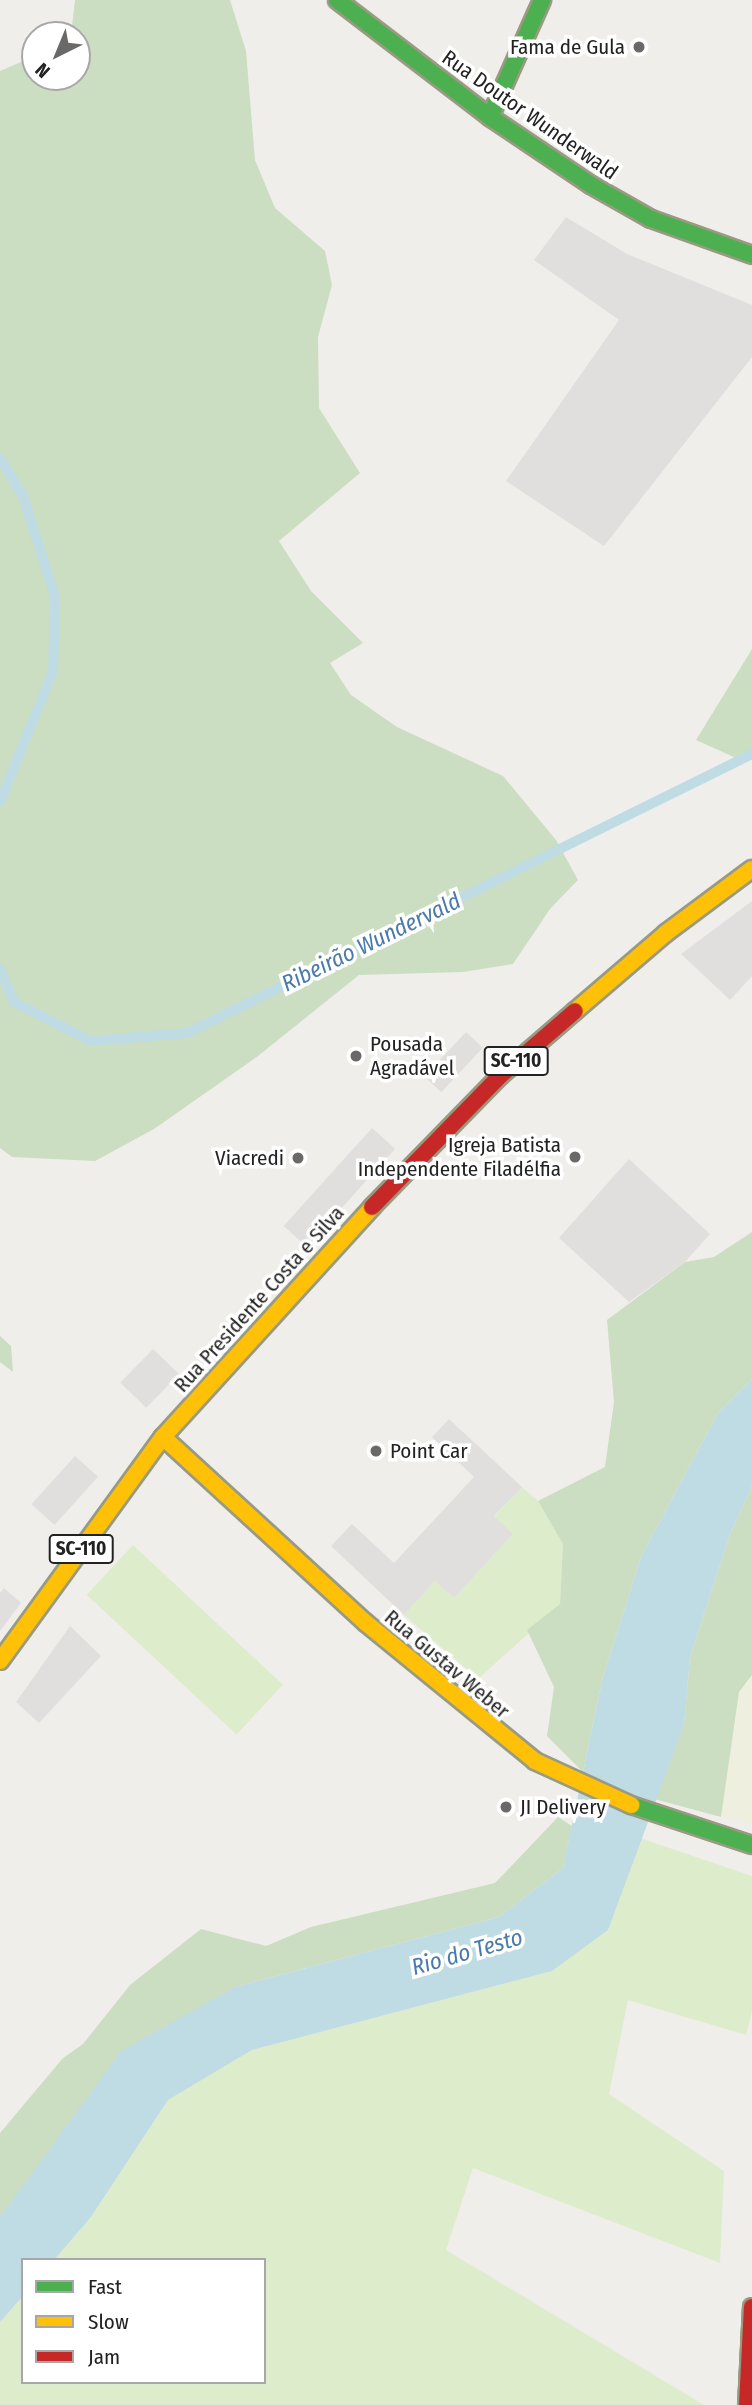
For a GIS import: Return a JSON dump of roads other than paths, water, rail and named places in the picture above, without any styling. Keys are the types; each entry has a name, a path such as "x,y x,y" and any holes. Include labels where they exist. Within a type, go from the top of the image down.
{"street":[{"name":"Rua Doutor Wunderwald","path":"337,0 490,117 580,178 651,219 752,255"},
{"path":"490,117 542,0"},
{"name":"Rua Presidente Costa e Silva","path":"0,1661 163,1437 304,1278 500,1076 666,933 752,869"},
{"name":"Rua Gustav Weber","path":"163,1437 366,1623 490,1729 576,1783 659,1816 752,1846"},
{"path":"747,2405 752,2307"}],"water":[{"name":"Rio do Testo","path":"752,1379 752,1486 730,1534 690,1657 684,1725 608,1930 552,1971 252,2050 168,2100 91,2217 56,2258 21,2258 21,2298 0,2322 0,2217 121,2051 235,1987 499,1917 563,1868 602,1681 641,1557 718,1413"}],"waterway":[{"name":"Ribeirão Wundervald","path":"0,458 23,496 55,597 53,671 0,802"},
{"name":"Ribeirão Wundervald","path":"0,969 14,1002 91,1041 187,1033 752,754"}],"place":[{"name":"Fama de Gula","path":"639,47"},
{"name":"Pousada Agradável","path":"356,1056"},
{"name":"Igreja Batista Independente Filadélfia","path":"575,1157"},
{"name":"Viacredi","path":"298,1158"},
{"name":"Point Car","path":"376,1451"},
{"name":"JI Delivery","path":"506,1807"}]}
